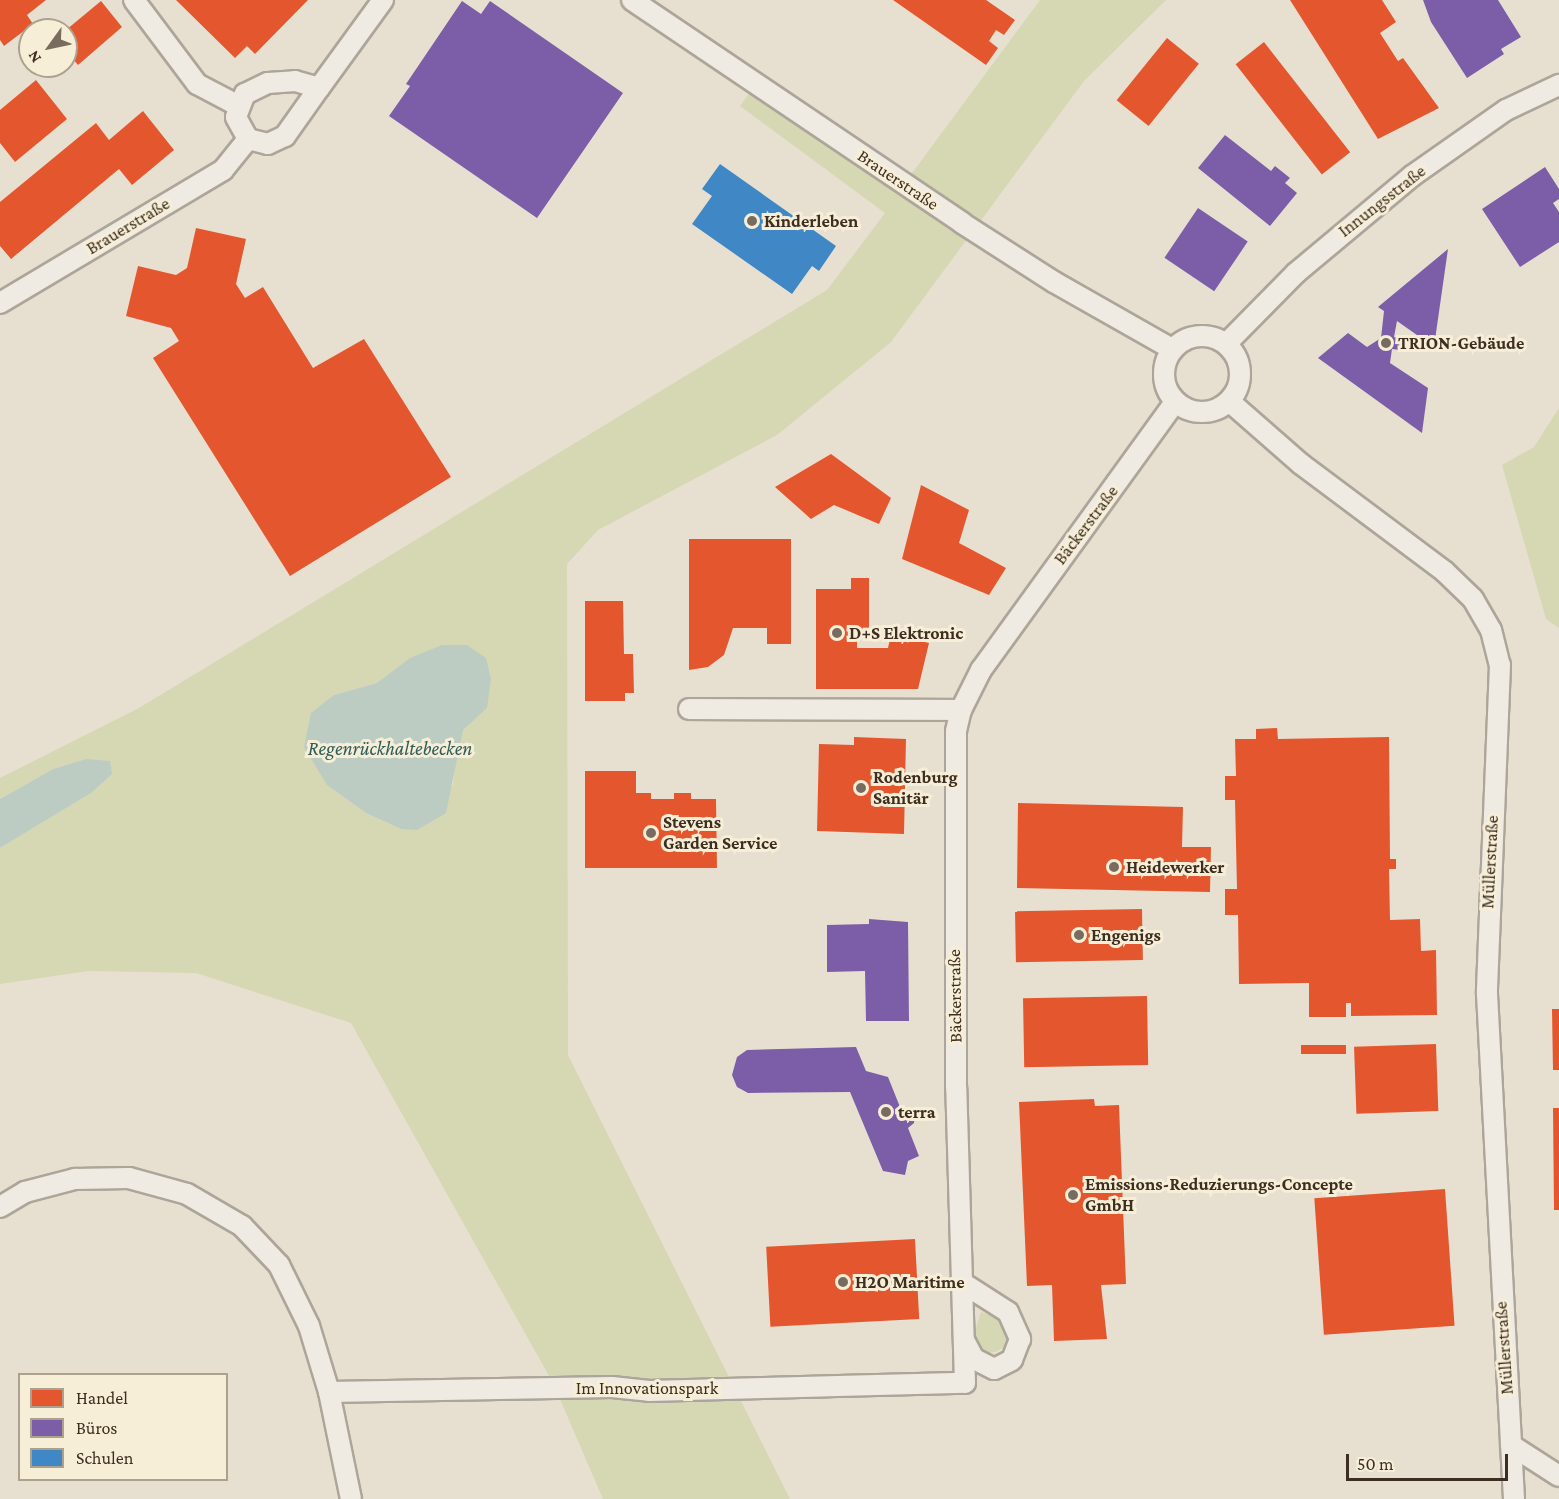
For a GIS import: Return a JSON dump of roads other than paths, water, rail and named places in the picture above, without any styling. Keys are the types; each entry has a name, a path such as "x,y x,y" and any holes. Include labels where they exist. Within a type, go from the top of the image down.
{"street":[{"path":"134,0 197,84 237,105"},
{"path":"319,88 295,81 268,83 244,94 237,105 236,117 248,139 258,143 278,140 319,88 383,0"},
{"name":"Brauerstraße","path":"632,0 962,223 1054,282 1172,349"},
{"name":"Innungsstraße","path":"1226,344 1305,265 1412,176 1506,110 1559,85"},
{"name":"Brauerstraße","path":"0,303 222,170 248,139"},
{"path":"1198,335 1226,344 1236,356 1240,371 1238,387 1229,400 1217,409 1203,412 1175,402 1163,376 1172,349 1198,335"},
{"name":"Müllerstraße","path":"1229,400 1301,464 1444,571 1473,599 1491,630 1500,665 1487,994 1514,1499"},
{"name":"Bäckerstraße","path":"965,1383 961,1335 954,902 956,731 961,710 981,670 1175,402"},
{"path":"689,709 961,710"},
{"path":"0,1207 25,1192 75,1179 129,1178 187,1194 242,1226 279,1266 309,1326 329,1392 351,1499"},
{"path":"961,1282 1008,1312 1020,1339 1019,1351 1012,1360 994,1369 974,1359 961,1335"},
{"name":"Im Innovationspark","path":"329,1392 612,1388 650,1391 965,1383"},
{"path":"1511,1445 1559,1476"}],"water":[{"name":"Regenrückhaltebecken","path":"442,645 467,645 486,658 491,679 487,708 463,730 446,813 417,830 401,829 366,813 327,785 304,747 311,713 334,695 377,683 410,658"},
{"path":"86,759 110,761 112,774 91,793 0,848 0,799 53,769"}],"place":[{"name":"Kinderleben","path":"752,221"},
{"name":"TRION-Gebäude","path":"1386,343"},
{"name":"D+S Elektronic","path":"837,633"},
{"name":"Rodenburg Sanitär","path":"861,788"},
{"name":"Stevens Garden Service","path":"651,833"},
{"name":"Heidewerker","path":"1114,867"},
{"name":"Engenigs","path":"1079,935"},
{"name":"terra","path":"886,1112"},
{"name":"Emissions-Reduzierungs-Concepte GmbH","path":"1073,1195"},
{"name":"H2O Maritime","path":"843,1282"}]}
